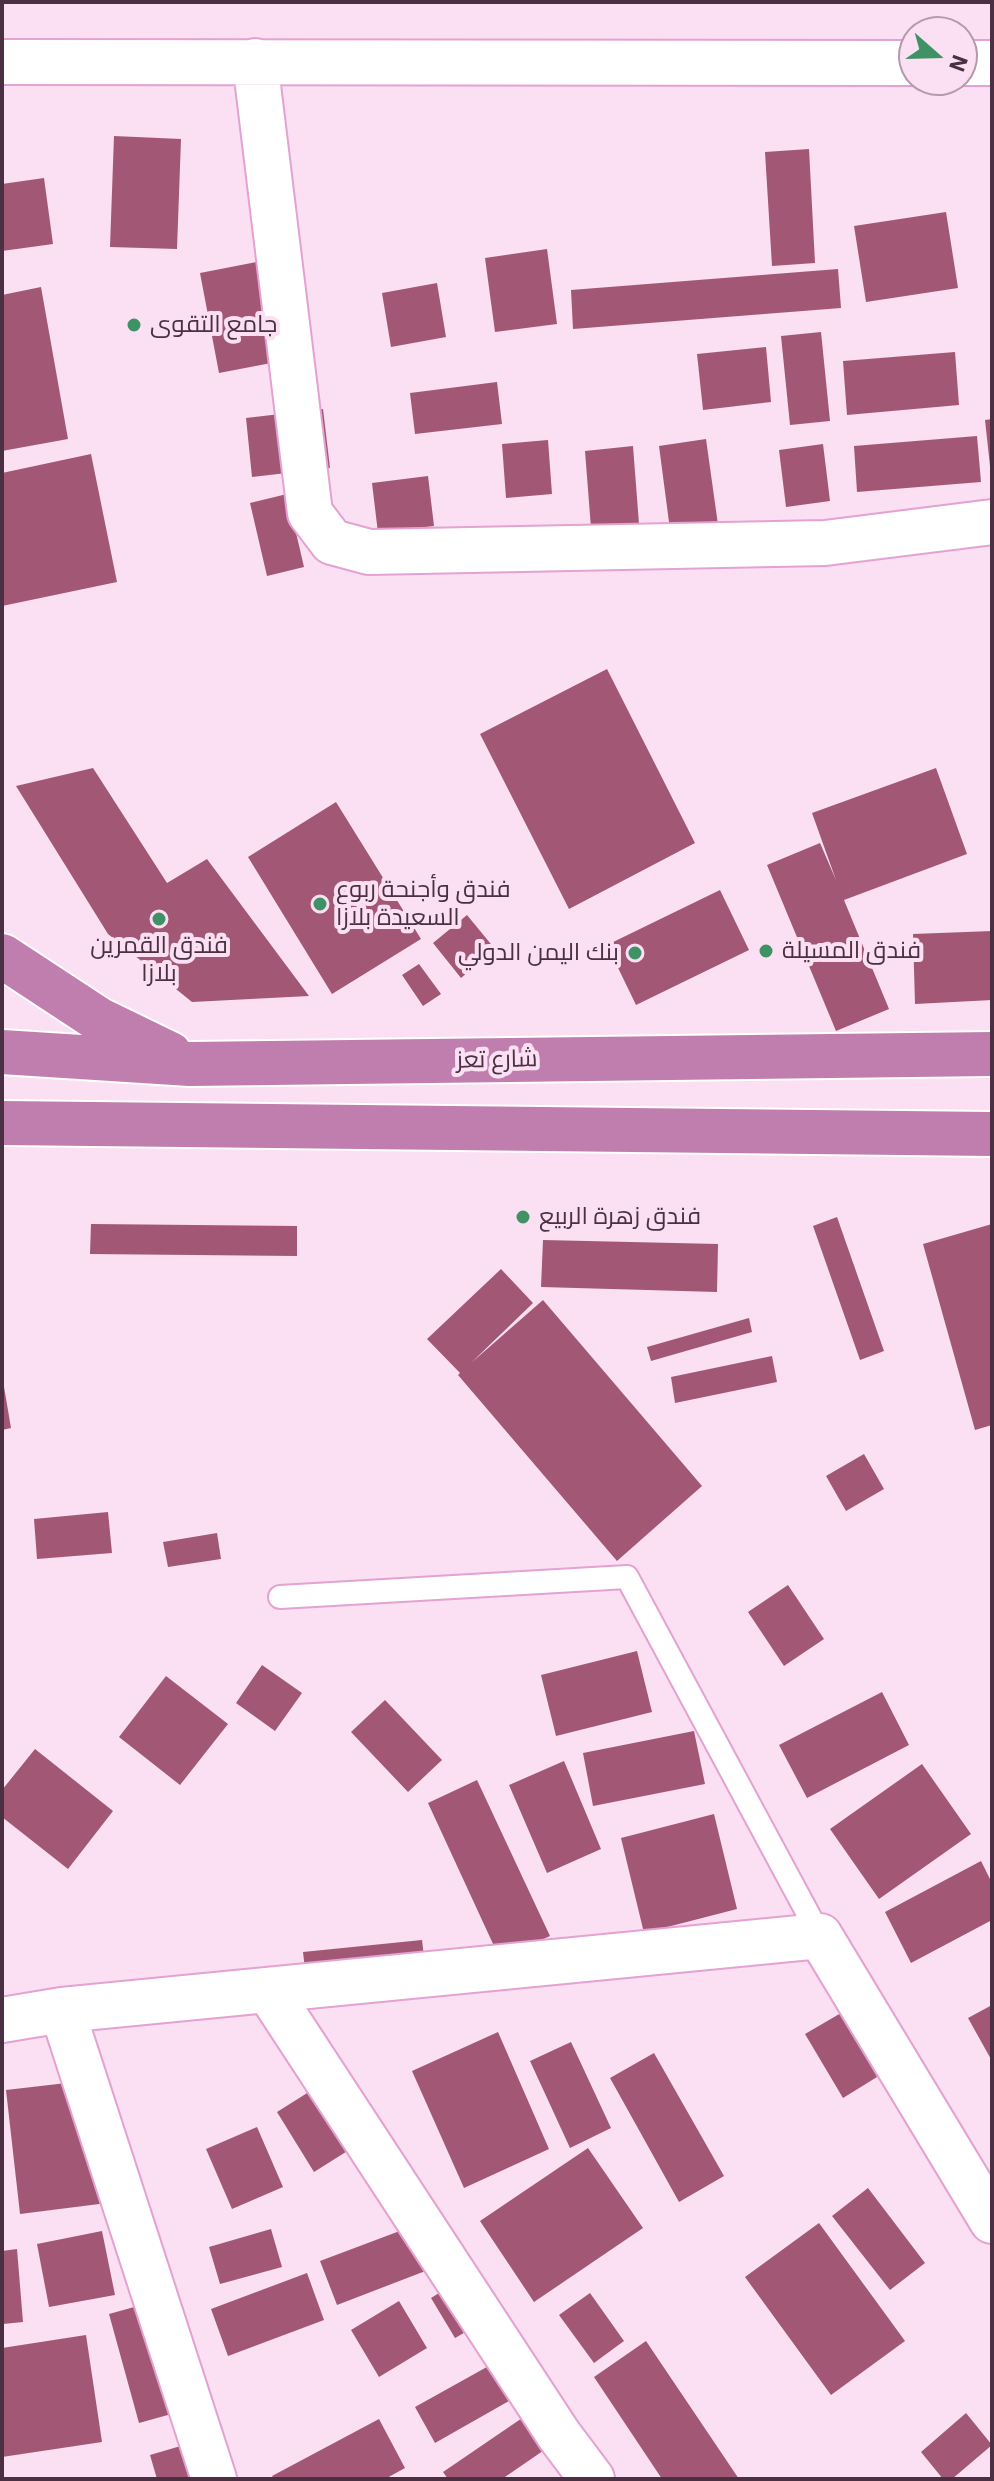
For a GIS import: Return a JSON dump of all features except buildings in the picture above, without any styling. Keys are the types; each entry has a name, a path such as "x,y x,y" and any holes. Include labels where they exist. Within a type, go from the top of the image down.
{"highway":[{"path":"2,956 98,1019 190,1064"},
{"name":"شارع تعز","path":"2,1052 190,1064 992,1054"},
{"path":"2,1123 992,1134"}],"street":[{"path":"255,61 310,513 332,542 369,552 825,543 992,522"},
{"path":"2,62 898,63"},
{"path":"2,2020 62,2010 820,1936 992,2221"},
{"path":"268,1990 559,2435 592,2479"},
{"path":"62,2010 214,2479"}],"lane":[{"path":"280,1597 627,1577 820,1936"}],"place":[{"name":"جامع التقوى","path":"134,325"},
{"name":"فندق وأجنحة ربوع السعيدة بلازا","path":"320,904"},
{"name":"فندق القمرين بلازا","path":"159,919"},
{"name":"فندق المسيلة","path":"766,951"},
{"name":"بنك اليمن الدولي","path":"635,953"},
{"name":"فندق زهرة الربيع","path":"523,1217"}]}
